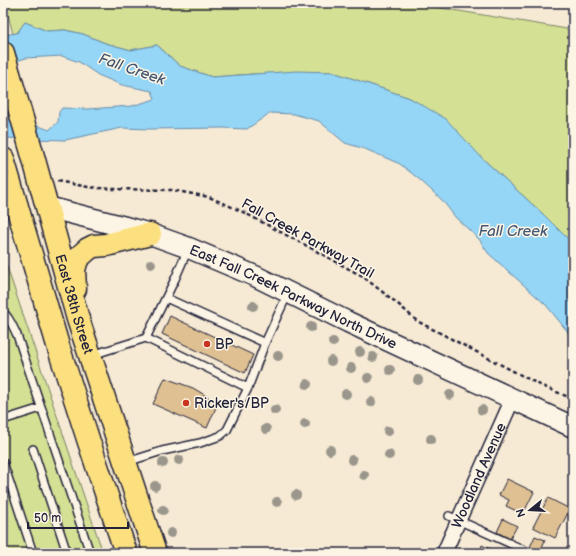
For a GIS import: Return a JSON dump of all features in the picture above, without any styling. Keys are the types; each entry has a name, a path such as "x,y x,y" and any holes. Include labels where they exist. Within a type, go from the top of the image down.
{"main road":[{"name":"East 38th Street","path":"3,53 78,318 155,553"},
{"name":"East 38th Street","path":"3,160 9,198 126,553"},
{"name":"East Fall Creek Parkway North Drive","path":"9,198 150,234 189,248 255,276 348,322 573,427"},
{"path":"78,318 74,276 77,259 84,252 94,246 106,245 150,234"}],"street":[{"name":"Woodland Avenue","path":"444,553 454,518 513,398"}],"lane":[{"path":"146,338 176,279 189,248"},
{"path":"125,462 162,451 200,443 220,436 227,430 248,388 265,342 288,293"},
{"path":"166,298 265,342"},
{"path":"3,312 17,335 90,553"},
{"path":"90,355 146,338 248,388"},
{"path":"3,420 41,408"},
{"path":"33,448 68,553"},
{"path":"3,462 33,553"},
{"path":"454,518 530,553"}],"path":[{"name":"Fall Creek Parkway Trail","path":"54,180 88,187 172,190 209,197 248,215 362,276 417,321 540,385 573,399"}],"green space":[{"path":"5,3 411,3 573,30 573,244 483,159 410,98 333,72 253,74 212,77 180,66 157,45 131,50 105,43 83,34 65,30 47,31 25,22 17,33 13,34"},
{"path":"3,255 103,553 3,553"}],"water":[{"name":"Fall Creek","path":"25,22 47,31 65,30 83,34 105,43 131,50 157,45 180,66 212,77 296,71 333,72 410,98 446,119 483,159 573,244 573,344 568,332 546,305 488,253 479,239 456,218 442,200 420,180 400,164 365,149 345,143 319,121 294,114 270,113 247,129 122,128 65,140 3,138 3,116 49,130 58,122 59,112 62,108 87,109 132,106 155,99 152,91 122,85 98,75 79,62 62,56 26,58 3,65 3,35 17,33"}],"building":[{"name":"BP","path":"170,316 253,355 245,373 162,334"},
{"name":"Ricker's/BP","path":"165,378 193,388 218,403 207,428 153,404"},
{"path":"507,479 534,492 523,514 506,506 509,500 499,495"},
{"path":"548,498 570,509 555,538 533,527"},
{"path":"503,519 517,526 510,539 497,532"},
{"path":"535,536 545,540 540,552 530,547"},
{"path":"482,545 498,553 479,553"}],"place":[{"name":"BP","path":"207,344"},
{"name":"Ricker's/BP","path":"186,403"}]}
